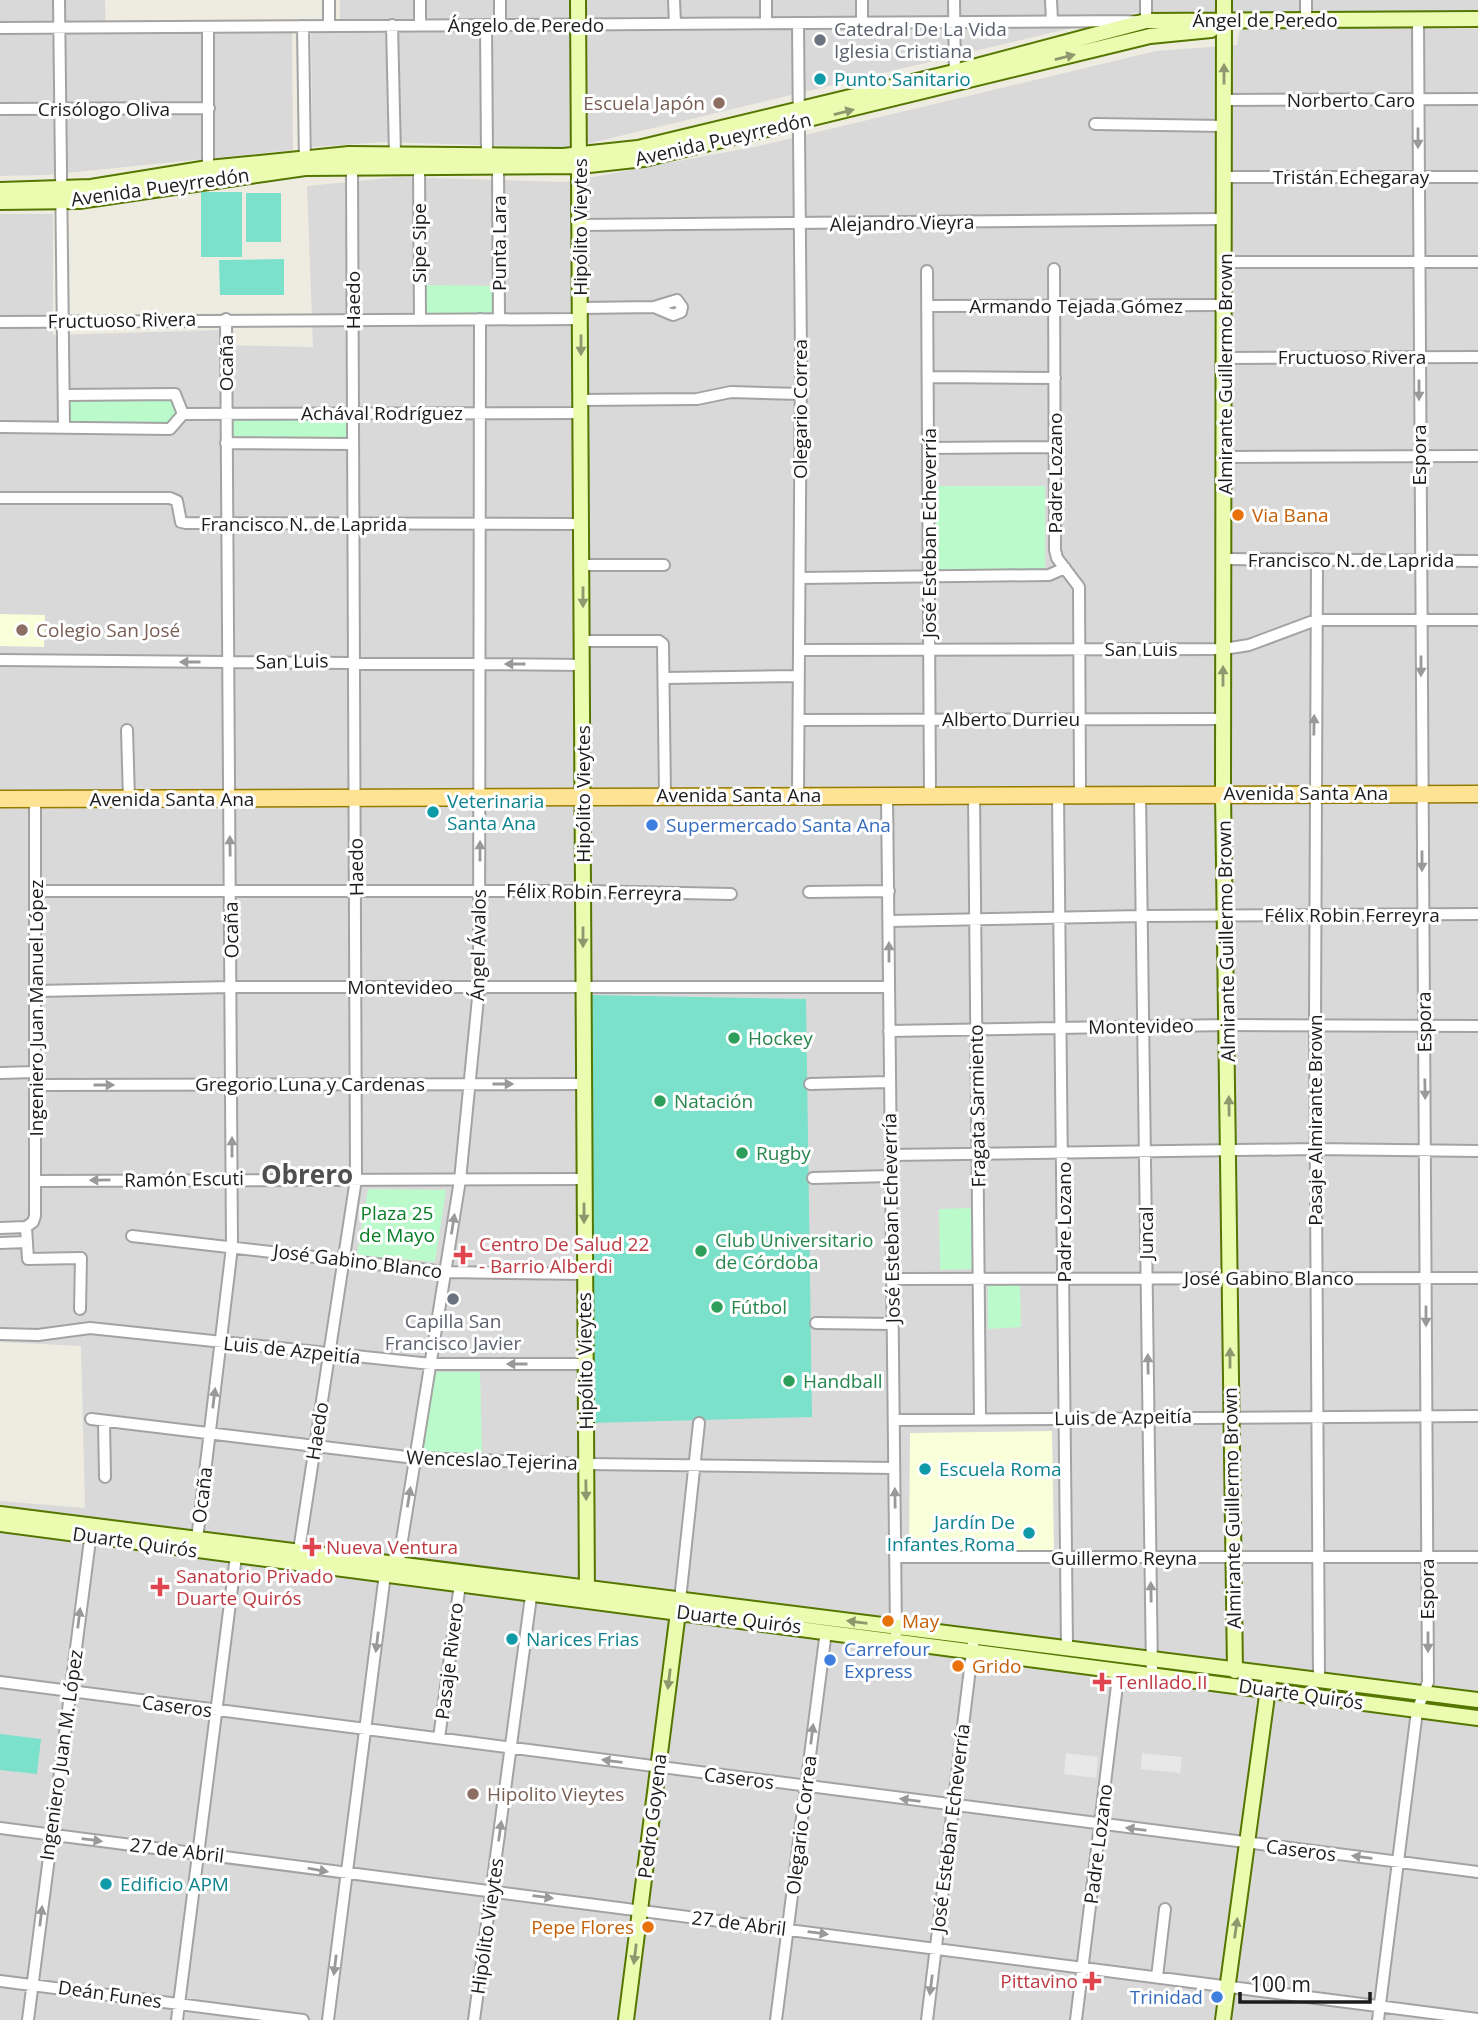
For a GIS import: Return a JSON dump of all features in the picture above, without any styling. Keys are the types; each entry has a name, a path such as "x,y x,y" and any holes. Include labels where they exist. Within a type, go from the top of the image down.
{"main road":[{"name":"Hipólito Vieytes","path":"578,0 588,1595"},
{"name":"Almirante Guillermo Brown","path":"1224,0 1226,358 1223,794 1235,1671"},
{"name":"Ángel de Peredo","path":"1146,21 1478,19"},
{"name":"Avenida Pueyrredón","path":"0,190 63,196 208,168 304,163 498,167 580,160 798,117 955,78 1150,36 1211,30 1224,20"},
{"name":"Avenida Pueyrredón","path":"955,78 1146,21"},
{"name":"Avenida Pueyrredón","path":"0,202 395,154 580,160"},
{"name":"Avenida Santa Ana","path":"0,799 1478,794"},
{"name":"Duarte Quirós","path":"0,1514 236,1556 298,1557 398,1565 588,1595 973,1643 1119,1669 1153,1667 1235,1671 1269,1682 1319,1680 1478,1700"},
{"name":"Duarte Quirós","path":"0,1524 197,1539 386,1574 460,1584 532,1587"},
{"name":"Duarte Quirós","path":"679,1606 825,1630 896,1633"},
{"name":"Pedro Goyena","path":"626,2020 679,1606"},
{"name":"Duarte Quirós","path":"973,1643 1067,1649 1153,1667 1269,1682 1418,1711 1478,1718"},
{"path":"1223,2020 1269,1682"}],"street":[{"path":"59,0 64,427"},
{"path":"329,0 329,26"},
{"path":"420,0 420,25"},
{"path":"500,0 500,24"},
{"path":"674,0 675,24"},
{"path":"766,0 766,23"},
{"path":"862,0 862,23"},
{"path":"954,0 955,78"},
{"path":"1051,0 1052,21"},
{"path":"1146,0 1146,21"},
{"path":"1306,0 1306,20"},
{"name":"Espora","path":"1378,2020 1396,1862 1418,1711 1426,1693 1426,1149 1422,915 1418,20"},
{"name":"Ángelo de Peredo","path":"0,28 1052,21"},
{"name":"Ángel de Peredo","path":"1052,21 1146,21"},
{"name":"Olegario Correa","path":"798,23 801,394 799,795"},
{"path":"392,25 395,154"},
{"path":"486,25 487,156"},
{"path":"303,26 304,163"},
{"path":"208,27 208,168"},
{"name":"Norberto Caro","path":"1224,100 1478,99"},
{"name":"Crisólogo Oliva","path":"0,109 209,108"},
{"path":"1095,124 1224,126"},
{"name":"Haedo","path":"298,1557 356,1179 357,891 352,661 352,166"},
{"name":"Sipe Sipe","path":"419,167 420,319"},
{"name":"Punta Lara","path":"498,167 499,319"},
{"name":"Tristán Echegaray","path":"1225,177 1478,177"},
{"name":"Alejandro Vieyra","path":"580,225 1225,219"},
{"path":"1225,261 1478,262"},
{"name":"Padre Lozano","path":"1055,269 1055,550 1079,586 1080,794"},
{"name":"José Esteban Echeverría","path":"927,271 930,796"},
{"name":"Armando Tejada Gómez","path":"927,306 1225,305"},
{"name":"Fructuoso Rivera","path":"0,322 499,319 654,307"},
{"name":"Ocaña","path":"197,1539 232,1247 226,319"},
{"name":"Ángel Ávalos","path":"398,1565 460,1180 479,988 482,414 480,319"},
{"name":"Fructuoso Rivera","path":"1226,358 1478,357"},
{"path":"928,377 1055,377"},
{"name":"Achával Rodríguez","path":"0,427 170,429 183,414 482,414 697,399 731,392 801,394"},
{"path":"64,395 174,394 183,414"},
{"path":"226,443 352,444"},
{"path":"928,448 1055,447"},
{"path":"1225,457 1478,456"},
{"name":"Francisco N. de Laprida","path":"0,498 170,498 177,501 181,522 186,523 582,524"},
{"name":"Francisco N. de Laprida","path":"1224,559 1478,561"},
{"name":"Pasaje Almirante Brown","path":"1317,559 1314,1026 1319,1680"},
{"path":"583,565 664,565"},
{"path":"800,578 1049,575 1065,568"},
{"name":"San Luis","path":"799,650 1224,649 1249,645 1316,620 1478,620"},
{"path":"583,641 659,641 663,645 664,795"},
{"name":"San Luis","path":"0,660 583,665"},
{"path":"665,678 799,676"},
{"name":"Alberto Durrieu","path":"799,719 1223,719"},
{"path":"127,730 129,799"},
{"name":"Fragata Sarmiento","path":"974,794 980,1419"},
{"name":"Padre Lozano","path":"1058,794 1064,1151 1067,1649"},
{"name":"Juncal","path":"1140,794 1153,1667"},
{"name":"José Esteban Echeverría","path":"887,796 896,1633"},
{"name":"Ingeniero Juan Manuel López","path":"26,1227 35,1216 36,1181 35,799"},
{"name":"Félix Robin Ferreyra","path":"36,891 583,891 731,894"},
{"path":"809,892 889,891"},
{"name":"Félix Robin Ferreyra","path":"889,921 1478,914"},
{"name":"Montevideo","path":"36,991 232,987 889,987"},
{"name":"Montevideo","path":"889,1031 1145,1026 1478,1026"},
{"path":"0,1073 36,1072"},
{"path":"810,1084 889,1082"},
{"name":"Gregorio Luna y Cardenas","path":"36,1085 583,1084"},
{"path":"890,1154 1315,1149 1478,1151"},
{"path":"813,1178 890,1176"},
{"name":"Ramón Escuti","path":"36,1181 585,1179"},
{"path":"0,1228 26,1227 28,1259 81,1258 80,1309"},
{"name":"José Gabino Blanco","path":"132,1236 445,1272 584,1274"},
{"path":"0,1242 27,1242"},
{"name":"José Gabino Blanco","path":"892,1279 1478,1278"},
{"path":"816,1323 893,1324"},
{"name":"Luis de Azpeitía","path":"0,1334 38,1335 90,1328 431,1364 585,1364"},
{"name":"Luis de Azpeitía","path":"895,1420 1230,1415 1478,1416"},
{"name":"Wenceslao Tejerina","path":"91,1419 415,1458 586,1464 894,1468"},
{"path":"104,1421 105,1477"},
{"name":"Pedro Goyena","path":"679,1606 699,1423"},
{"name":"Ingeniero Juan M. López","path":"28,2020 91,1531"},
{"path":"177,2020 236,1556"},
{"name":"Guillermo Reyna","path":"896,1557 1478,1557"},
{"path":"328,2020 386,1574"},
{"name":"Pasaje Rivero","path":"439,1738 460,1584"},
{"name":"Hipólito Vieytes","path":"474,2020 532,1587"},
{"name":"Olegario Correa","path":"776,2020 825,1630"},
{"name":"José Esteban Echeverría","path":"927,2020 973,1643"},
{"name":"Padre Lozano","path":"1076,2020 1119,1669"},
{"name":"Caseros","path":"0,1682 1478,1872"},
{"name":"27 de Abril","path":"0,1828 1478,2018"},
{"path":"1157,1977 1165,1909"},
{"name":"Deán Funes","path":"0,1981 303,2020"}],"shaded area":[{"path":"0,0 105,0 106,32 292,32 293,150 47,175 0,176"},
{"path":"340,0 1478,0 1478,11 1134,13 570,148 385,142 312,147 311,30 340,28"},
{"path":"1240,26 1478,29 1478,2020 0,2020 0,1501 85,1508 81,1346 0,1342 0,214 53,214 53,335 219,330 219,345 313,347 307,186 399,177 566,182 759,146 1156,51 1237,45"},
{"path":"201,192 242,192 242,257 201,257"},
{"path":"246,193 281,193 281,242 246,242"},
{"path":"284,259 284,295 220,295 219,260"},
{"name":"Colegio San José","path":"0,614 45,615 44,647 0,646"},
{"name":"Club Universitario de Córdoba","path":"592,995 806,999 812,1417 592,1423"},
{"path":"1052,1431 1054,1551 909,1553 910,1433"},
{"path":"0,1734 41,1739 37,1774 0,1770"},
{"path":"1066,1753 1098,1757 1096,1778 1064,1774"},
{"path":"1142,1753 1182,1757 1180,1773 1141,1769"}],"green space":[{"path":"426,285 495,286 495,314 426,314"},
{"path":"173,396 180,414 168,426 66,425 66,397"},
{"path":"231,419 349,419 349,440 231,439"},
{"path":"934,486 1045,486 1045,571 934,570"},
{"name":"Plaza 25 de Mayo","path":"368,1189 446,1190 435,1262 357,1255"},
{"path":"972,1208 973,1269 940,1270 939,1209"},
{"path":"1020,1283 1021,1327 988,1329 988,1284"},
{"path":"433,1372 480,1372 482,1454 423,1451"}],"place":[{"name":"Catedral De La Vida Iglesia Cristiana","path":"820,40"},
{"name":"Punto Sanitario","path":"820,79"},
{"name":"Escuela Japón","path":"719,103"},
{"name":"Via Bana","path":"1238,515"},
{"name":"Colegio San José","path":"22,630"},
{"name":"Veterinaria Santa Ana","path":"433,812"},
{"name":"Supermercado Santa Ana","path":"652,825"},
{"name":"Hockey","path":"734,1038"},
{"name":"Natación","path":"660,1101"},
{"name":"Rugby","path":"742,1153"},
{"name":"Club Universitario de Córdoba","path":"701,1251"},
{"name":"Centro De Salud 22 - Barrio Alberdi","path":"463,1255"},
{"name":"Capilla San Francisco Javier","path":"453,1299"},
{"name":"Fútbol","path":"717,1307"},
{"name":"Handball","path":"789,1381"},
{"name":"Escuela Roma","path":"925,1469"},
{"name":"Jardín De Infantes Roma","path":"1029,1533"},
{"name":"Nueva Ventura","path":"312,1547"},
{"name":"Sanatorio Privado Duarte Quirós","path":"160,1587"},
{"name":"May","path":"888,1621"},
{"name":"Narices Frias","path":"512,1639"},
{"name":"Carrefour Express","path":"830,1660"},
{"name":"Grido","path":"958,1666"},
{"name":"Tenllado II","path":"1102,1682"},
{"name":"Hipolito Vieytes","path":"473,1794"},
{"name":"Edificio APM","path":"106,1884"},
{"name":"Pepe Flores","path":"648,1927"},
{"name":"Pittavino","path":"1092,1981"},
{"name":"Trinidad","path":"1217,1997"}],"district":[{"name":"Obrero","path":"307,1174"}]}
